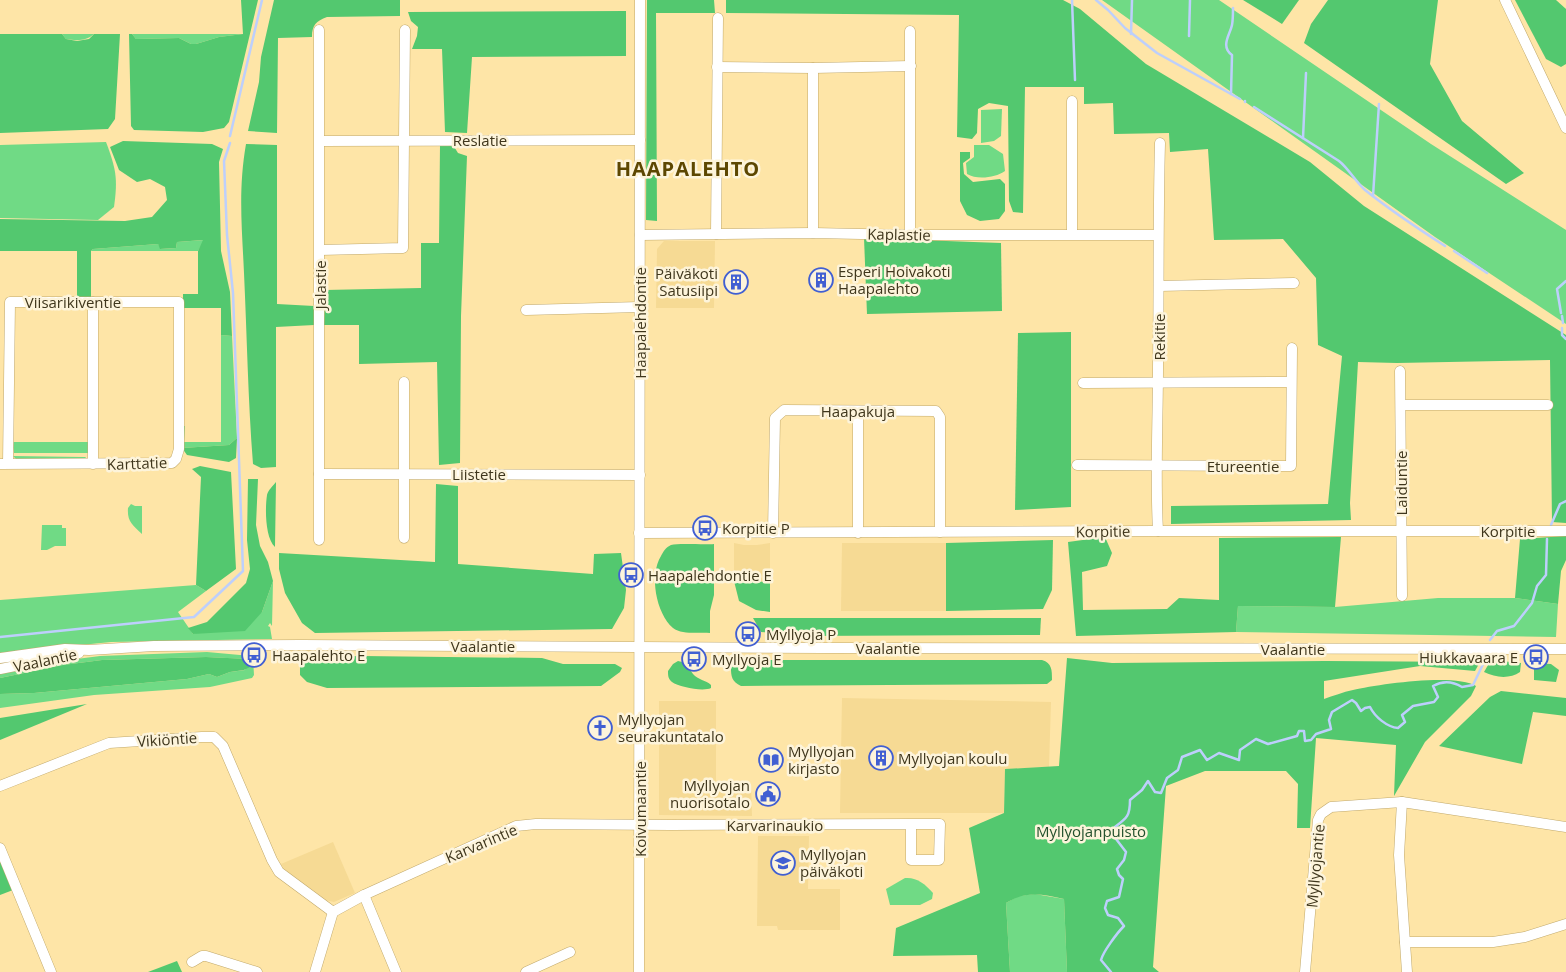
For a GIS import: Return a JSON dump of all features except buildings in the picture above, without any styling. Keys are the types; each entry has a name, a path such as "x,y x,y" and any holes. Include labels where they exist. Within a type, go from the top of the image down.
{"street":[{"name":"Haapalehdontie","path":"640,0 640,647"},
{"path":"1505,0 1566,128"},
{"path":"716,234 718,18"},
{"name":"Jalastie","path":"319,30 319,540"},
{"path":"320,250 403,248 405,30"},
{"path":"910,31 910,235"},
{"path":"717,68 911,66"},
{"path":"813,68 813,233"},
{"path":"1072,101 1072,234"},
{"name":"Reslatie","path":"320,141 640,140"},
{"name":"Rekitie","path":"1158,531 1158,234 1160,143"},
{"name":"Kaplastie","path":"640,235 813,233 910,235 1158,234"},
{"path":"1159,286 1294,283"},
{"name":"Viisarikiventie","path":"4,464 10,302 179,302"},
{"path":"93,302 93,464"},
{"name":"Karttatie","path":"4,464 172,463 176,459 178,449 179,302"},
{"path":"526,310 640,307"},
{"name":"Etureentie","path":"1077,465 1291,466 1292,348"},
{"name":"Laiduntie","path":"1400,371 1402,596"},
{"path":"404,382 404,538"},
{"path":"1083,384 1291,382"},
{"path":"1401,405 1548,405"},
{"name":"Haapakuja","path":"773,533 775,418 784,410 936,411 940,417 940,532"},
{"path":"858,411 858,533"},
{"name":"Liistetie","path":"319,474 640,475"},
{"name":"Korpitie","path":"639,533 1566,531"},
{"name":"Vaalantie","path":"0,658 65,649 302,645 1566,649"},
{"name":"Koivumaantie","path":"639,972 640,647"},
{"name":"Vaalantie","path":"0,669 61,658 89,650"},
{"name":"Vikiöntie","path":"0,786 109,744 202,737 214,738 223,746 272,860 279,872 333,912"},
{"path":"1402,802 1399,855 1406,972"},
{"name":"Myllyojantie","path":"1305,972 1318,820 1321,814 1331,807 1402,802 1566,827"},
{"name":"Karvarintie","path":"333,912 364,895 516,826 536,824 640,825"},
{"name":"Karvarinaukio","path":"640,825 911,824 940,824 939,860 911,860 911,824"},
{"path":"0,848 51,972"},
{"path":"364,895 396,972"},
{"path":"315,972 333,912"},
{"path":"1405,942 1493,942 1525,937 1566,924"},
{"path":"526,972 570,952"},
{"path":"192,962 202,956 206,956 257,972"}],"shaded area":[{"path":"664,241 715,241 714,308 656,308 657,249"},
{"path":"734,543 757,545 770,543 770,582 734,581"},
{"path":"842,543 946,543 946,611 841,611"},
{"path":"842,698 1051,702 1049,767 1005,769 1004,813 840,813"},
{"path":"659,701 716,701 716,782 751,783 752,816 659,815"},
{"name":"Myllyojan päiväkoti","path":"758,836 809,836 808,889 840,889 840,930 778,930 777,926 757,926"},
{"path":"333,842 355,893 334,902 325,900 284,869 281,864"}],"green space":[{"path":"241,0 258,0 229,122 224,128 203,132 134,130 131,126 129,34 132,34 136,39 179,38 191,44 196,44 219,37 243,34"},
{"path":"274,0 400,0 400,16 327,17 315,24 312,37 278,38 277,133 248,131 259,82 261,57"},
{"path":"647,0 714,0 715,13 656,13 657,221 646,220"},
{"path":"726,0 1063,0 1080,9 1146,64 1310,162 1364,206 1566,335 1566,523 1552,522 1550,360 1358,362 1350,503 1351,520 1171,524 1171,506 1328,504 1342,356 1318,345 1316,278 1283,239 1214,240 1208,149 1170,152 1169,133 1114,134 1113,103 1084,104 1084,87 1025,87 1023,213 1013,212 1009,201 1008,106 989,103 978,109 977,133 972,139 957,137 959,15 726,13"},
{"path":"1102,0 1219,0 1431,144 1566,230 1566,324 1435,237"},
{"path":"1243,0 1299,0 1282,24"},
{"path":"1328,0 1438,0 1430,64 1462,121 1524,173 1506,184 1304,43 1311,24"},
{"path":"1515,0 1556,0 1566,9 1566,64 1561,67 1546,59"},
{"path":"626,11 626,56 472,57 467,133 445,132 442,49 412,49 418,27 411,21 408,12"},
{"path":"0,34 62,34 66,39 77,41 89,39 94,34 120,34 115,119 108,129 0,133"},
{"path":"62,34 94,34 88,38 78,40 66,39"},
{"path":"132,34 243,34 219,37 191,44 179,38 136,39"},
{"path":"1002,109 1001,136 994,141 981,143 981,110"},
{"path":"123,141 212,144 223,149 219,162 221,251 230,292 232,336 221,335 221,308 183,308 183,294 198,294 198,251 203,240 177,242 176,248 160,249 158,244 93,249 91,251 91,297 77,297 77,251 0,251 0,219 125,221 152,217 167,200 165,187 150,179 137,182 119,170 110,147"},
{"path":"106,142 112,159 116,181 114,207 98,220 0,218 0,145"},
{"path":"246,144 277,145 277,304 314,306 314,325 276,327 276,467 261,468 253,464 241,209"},
{"path":"440,145 453,145 458,153 467,156 461,316 460,463 439,465 437,362 359,364 359,325 324,325 325,290 421,288 421,243 439,243"},
{"path":"974,145 989,145 1003,154 1005,171 986,177 976,177 967,174 966,163 974,157"},
{"path":"960,152 970,152 970,158 963,163 964,174 973,182 1000,179 1005,184 1005,211 999,219 980,221 967,215 960,201"},
{"path":"864,238 1001,243 1002,311 867,314"},
{"path":"204,240 198,251 91,251 93,249 158,244 161,249 176,248 177,242"},
{"path":"1071,332 1071,507 1015,510 1018,333"},
{"path":"221,335 232,336 237,438 229,445 182,448 182,426 185,426 184,442 221,442"},
{"path":"237,438 236,458 229,462 187,455 182,448 229,445"},
{"path":"12,442 89,442 88,453 14,453"},
{"path":"13,456 86,457 84,460 17,460"},
{"path":"200,466 231,472 236,569 206,591 196,585 201,477 192,469"},
{"path":"248,479 258,479 256,525 260,546 268,562 273,581 262,612 245,631 193,634 188,628 207,622 246,583 250,569 247,540"},
{"path":"276,482 275,547 269,537 266,522 266,501 269,490"},
{"path":"436,484 458,486 458,564 593,574 594,554 621,553 626,590 624,608 612,629 315,633 302,623 285,593 279,569 279,553 435,562"},
{"path":"131,504 142,506 142,534 129,520 128,508"},
{"path":"42,525 62,525 62,528 66,528 66,546 55,546 47,550 41,550"},
{"path":"1566,536 1566,560 1561,571 1558,604 1515,598 1520,539"},
{"path":"1105,537 1112,553 1107,566 1082,572 1083,610 1167,609 1179,598 1219,600 1219,538 1341,537 1335,607 1238,606 1236,632 1076,636 1068,542"},
{"path":"1053,540 1052,590 1043,609 946,611 946,543"},
{"path":"714,544 714,595 710,611 710,633 677,630 667,621 659,604 655,583 657,564 664,551 671,545"},
{"path":"273,581 272,626 270,623 268,626 270,627 272,639 111,642 0,653 0,600 196,585 206,591 178,612 193,634 262,612"},
{"path":"734,581 770,582 770,612 756,610 739,601"},
{"path":"1438,598 1515,598 1558,604 1556,637 1236,632 1238,606 1335,607"},
{"path":"753,618 1041,618 1040,635 801,636 761,632"},
{"path":"207,652 251,656 253,658 254,675 252,678 210,687 94,695 0,708 0,694 34,693 187,679 209,674 217,677 230,672 245,670 248,659 206,657 102,660 63,665 0,678 0,673 61,661 100,656"},
{"path":"206,657 249,659 251,660 250,667 217,677 209,674 187,679 34,693 0,694 0,678 63,665 102,660"},
{"path":"315,657 542,658 563,664 615,664 622,668 620,672 601,686 327,688 307,682 300,675 300,660"},
{"name":"Myllyojanpuisto","path":"1067,658 1112,663 1480,662 1475,671 1420,666 1324,681 1324,699 1365,688 1416,681 1452,680 1476,686 1471,696 1425,742 1394,796 1396,745 1316,738 1310,828 1297,828 1298,784 1286,771 1205,771 1166,786 1153,967 1159,972 1067,972 1064,899 1041,895 1027,895 1006,903 1010,972 978,972 977,955 893,956 896,928 980,893 969,828 1004,813 1005,769 1059,766"},
{"path":"734,660 1042,660 1051,667 1052,680 1047,684 741,686 732,677 731,663"},
{"path":"1491,660 1521,663 1520,672 1512,676 1493,676 1484,672"},
{"path":"678,661 685,664 695,676 709,683 711,688 691,688 672,682 668,671"},
{"path":"1534,663 1551,664 1559,670 1556,682 1534,680"},
{"path":"1501,691 1566,698 1566,716 1533,712 1522,764 1439,746 1490,697"},
{"path":"87,704 0,740 0,718"},
{"path":"0,858 13,890 0,895"},
{"path":"905,878 917,880 924,884 933,893 932,899 920,905 890,905 886,889"},
{"path":"1035,894 1064,899 1067,972 1010,972 1006,903 1018,896"},
{"path":"177,961 182,972 148,972"}],"waterway":[{"path":"230,136 262,0"},
{"path":"1072,0 1075,80"},
{"path":"1096,0 1125,28 1157,53 1240,99"},
{"path":"1131,34 1132,0"},
{"path":"1189,36 1190,0"},
{"path":"1231,94 1232,55 1228,52 1226,44 1232,25 1233,8"},
{"path":"1303,138 1306,73"},
{"path":"1373,196 1379,104"},
{"path":"1254,107 1339,161 1365,190 1445,246"},
{"path":"0,637 194,617 243,571 233,293 227,235 224,161 230,143"},
{"path":"1454,251 1487,273"},
{"path":"1561,313 1557,289 1566,281"},
{"path":"1562,316 1563,323"},
{"path":"1562,328 1562,335 1566,339"},
{"path":"1551,525 1560,504 1566,501"},
{"path":"1490,640 1497,631 1514,626 1532,603 1537,586 1546,575 1547,539"},
{"path":"1111,972 1101,960 1104,952 1124,926 1118,918 1108,915 1105,908 1107,901 1119,897 1123,879 1117,869 1124,860 1126,852 1113,835 1115,827 1127,816 1130,800 1142,790 1148,781 1155,792 1161,793 1167,778 1178,770 1182,757 1200,750 1207,760 1219,753 1239,760 1240,750 1256,739 1268,744 1297,736 1299,731 1304,731 1305,741 1311,740 1316,734 1331,729 1329,720 1332,712 1352,700 1361,711 1370,707 1382,721 1398,728 1405,722 1402,715 1413,706 1434,702 1438,697 1433,686 1447,682 1462,687 1473,685 1487,656"}],"place":[{"name":"Esperi Hoivakoti Haapalehto","path":"821,280"},
{"name":"Päiväkoti Satusiipi","path":"736,282"},
{"name":"Korpitie P","path":"705,528"},
{"name":"Haapalehdontie E","path":"631,575"},
{"name":"Myllyoja P","path":"748,634"},
{"name":"Haapalehto E","path":"254,655"},
{"name":"Hiukkavaara E","path":"1536,657"},
{"name":"Myllyoja E","path":"694,659"},
{"name":"Myllyojan seurakuntatalo","path":"600,728"},
{"name":"Myllyojan koulu","path":"881,758"},
{"name":"Myllyojan kirjasto","path":"771,760"},
{"name":"Myllyojan nuorisotalo","path":"768,794"},
{"name":"Myllyojan päiväkoti","path":"783,863"}],"district":[{"name":"HAAPALEHTO","path":"688,168"}]}
